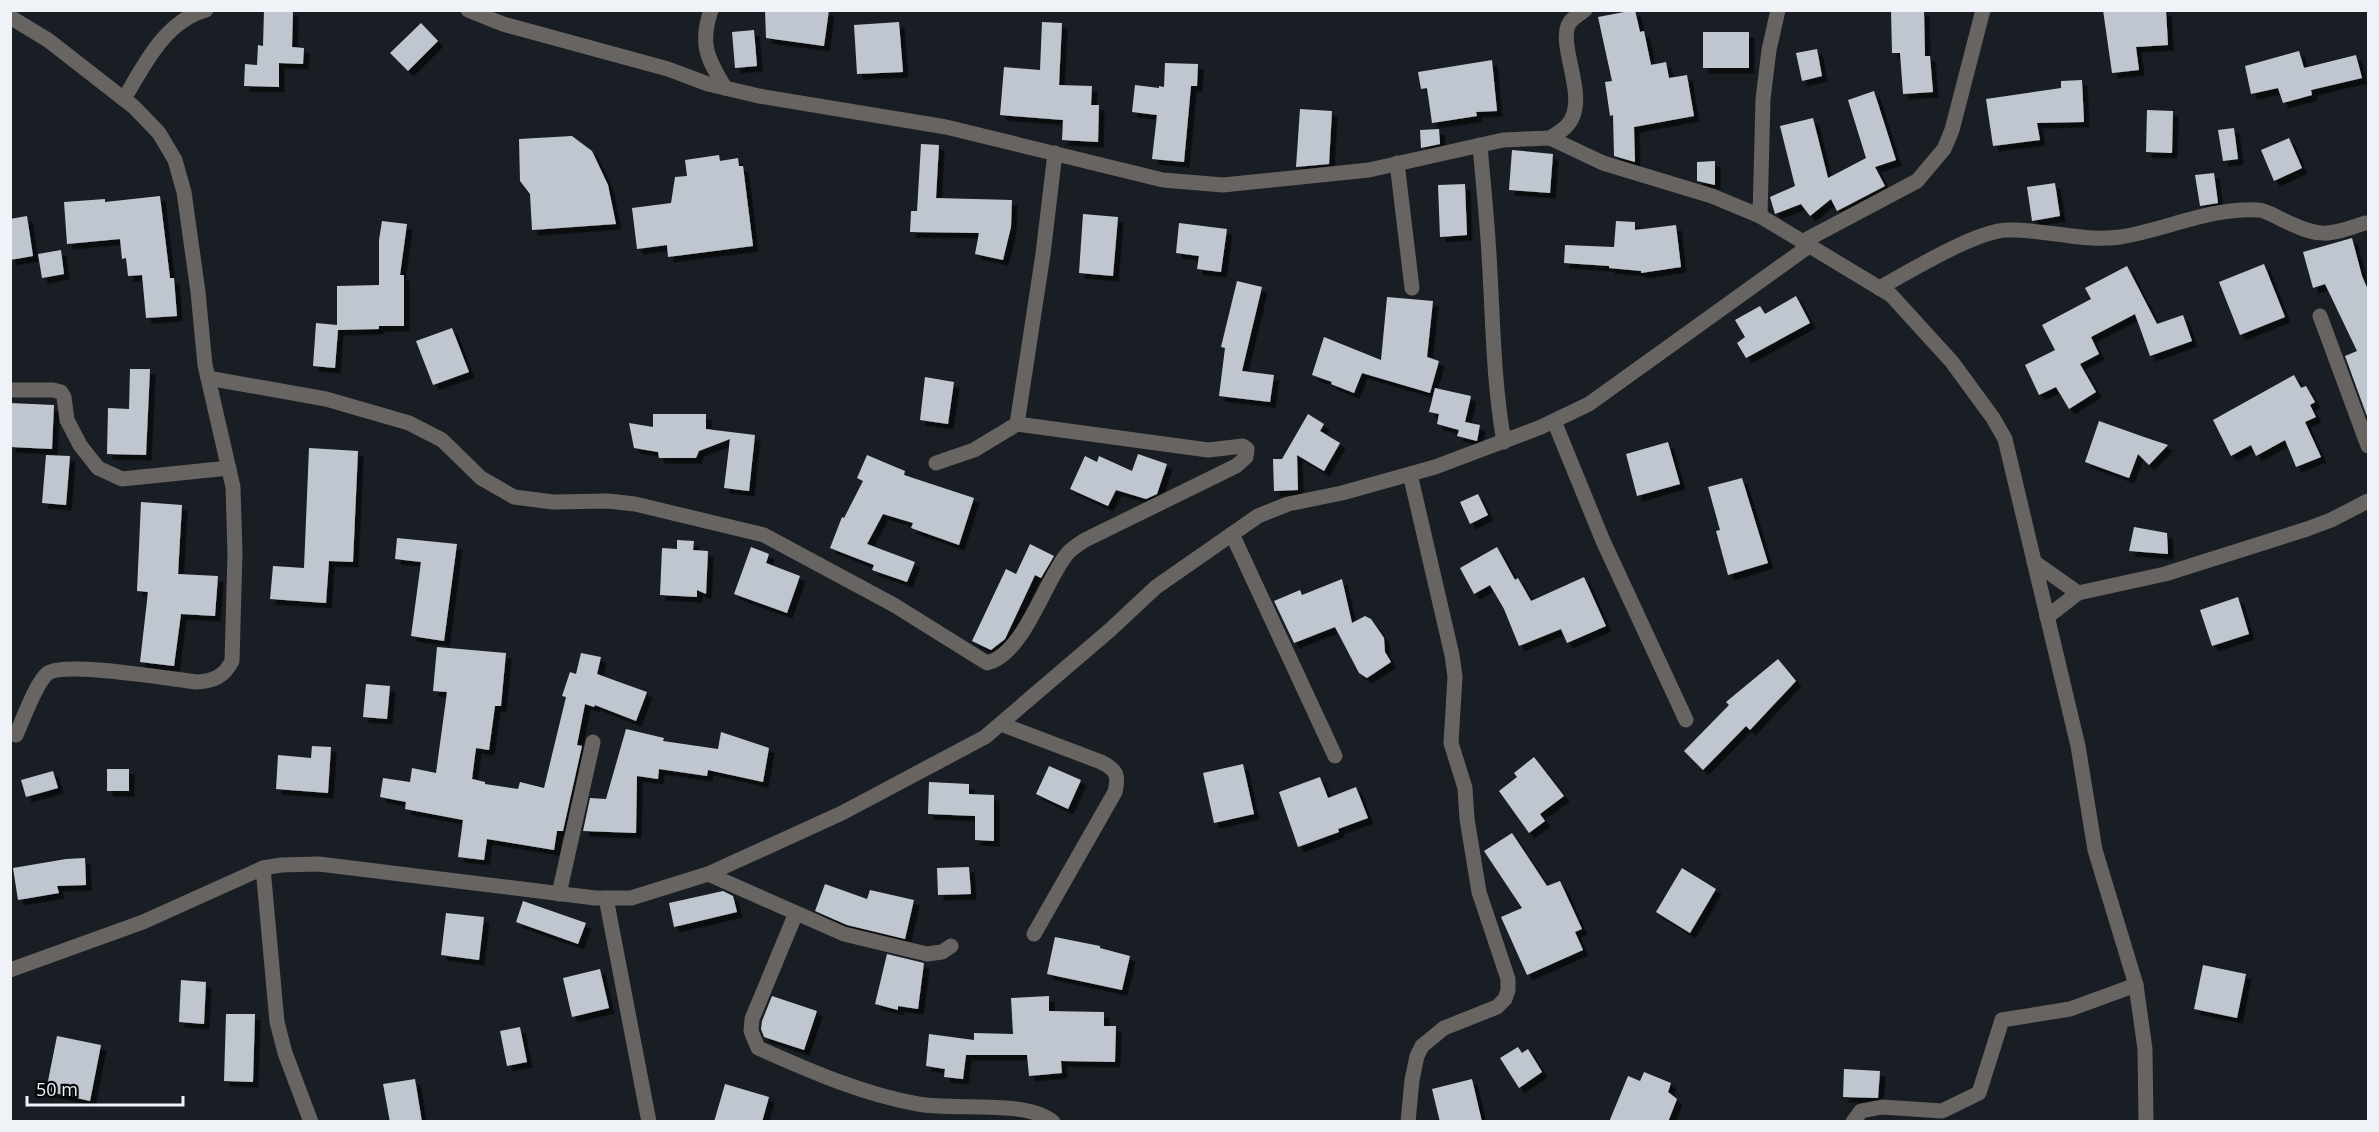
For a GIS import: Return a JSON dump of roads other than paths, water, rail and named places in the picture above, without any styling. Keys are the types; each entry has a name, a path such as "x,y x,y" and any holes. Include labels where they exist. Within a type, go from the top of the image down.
{"street":[{"path":"124,99 146,61 174,26 206,10"},
{"path":"468,10 503,24 604,50 725,88 946,127 1163,180 1222,185 1369,170 1480,145 1526,138 1550,138 1603,163 1712,196 1760,216 1891,295 1952,362 1993,418 2005,439 2078,746 2095,850 2136,985 2145,1048 2146,1122"},
{"path":"711,10 705,48 710,63 725,88"},
{"path":"1550,138 1566,127 1576,109 1575,87 1566,34 1569,24 1585,10"},
{"path":"1760,216 1763,99 1769,50 1778,10"},
{"path":"10,970 143,922 263,868 319,864 560,894 631,898 708,874 842,813 985,737 1110,630 1156,587 1258,516 1273,508 1342,493 1410,474 1504,442 1589,404 1805,244 1917,181 1944,149 1952,130 1983,10"},
{"path":"10,17 48,40 124,99 159,133 175,159 184,192 208,378 232,487 235,553 232,662 228,670 212,681 197,682 83,669 60,669 49,673 41,680 16,735"},
{"path":"1480,145 1489,253 1494,358 1504,442"},
{"path":"1017,424 1036,300 1054,153"},
{"path":"1397,164 1412,288"},
{"path":"1879,288 1983,234 2006,230 2092,240 2122,237 2171,223 2240,210 2262,210 2306,231 2320,234 2334,234 2365,223"},
{"path":"2320,316 2368,446"},
{"path":"208,378 326,399 409,423 442,440 482,478 514,497 554,502 608,501 635,504 764,535 894,605 987,663 997,660 1017,638 1067,554 1085,540 1201,486 1236,466 1246,457 1247,449 1243,446 1208,450 1017,424 974,450 936,463"},
{"path":"10,390 60,392 64,397 68,420 80,445 98,468 122,479 229,468"},
{"path":"1554,420 1603,541 1686,720"},
{"path":"1408,1122 1412,1080 1417,1056 1422,1046 1444,1028 1497,1007 1505,999 1508,979 1479,892 1467,819 1465,789 1451,743 1455,676 1452,655 1410,474"},
{"path":"2047,617 2078,593 2176,571 2324,523 2368,501"},
{"path":"1232,534 1335,756"},
{"path":"2034,562 2078,593"},
{"path":"1001,724 1101,762 1115,769 1118,778 1115,792 1034,934"},
{"path":"560,894 593,742"},
{"path":"263,868 277,1022 285,1053 311,1122"},
{"path":"708,874 844,934 927,954 942,952 951,946"},
{"path":"606,898 649,1122"},
{"path":"796,913 752,1019 751,1031 758,1047 827,1079 919,1105 1006,1108 1045,1115 1053,1122"},
{"path":"1853,1122 1861,1111 1882,1107 1942,1111 1979,1093 2002,1020 2070,1009 2136,985"}]}
